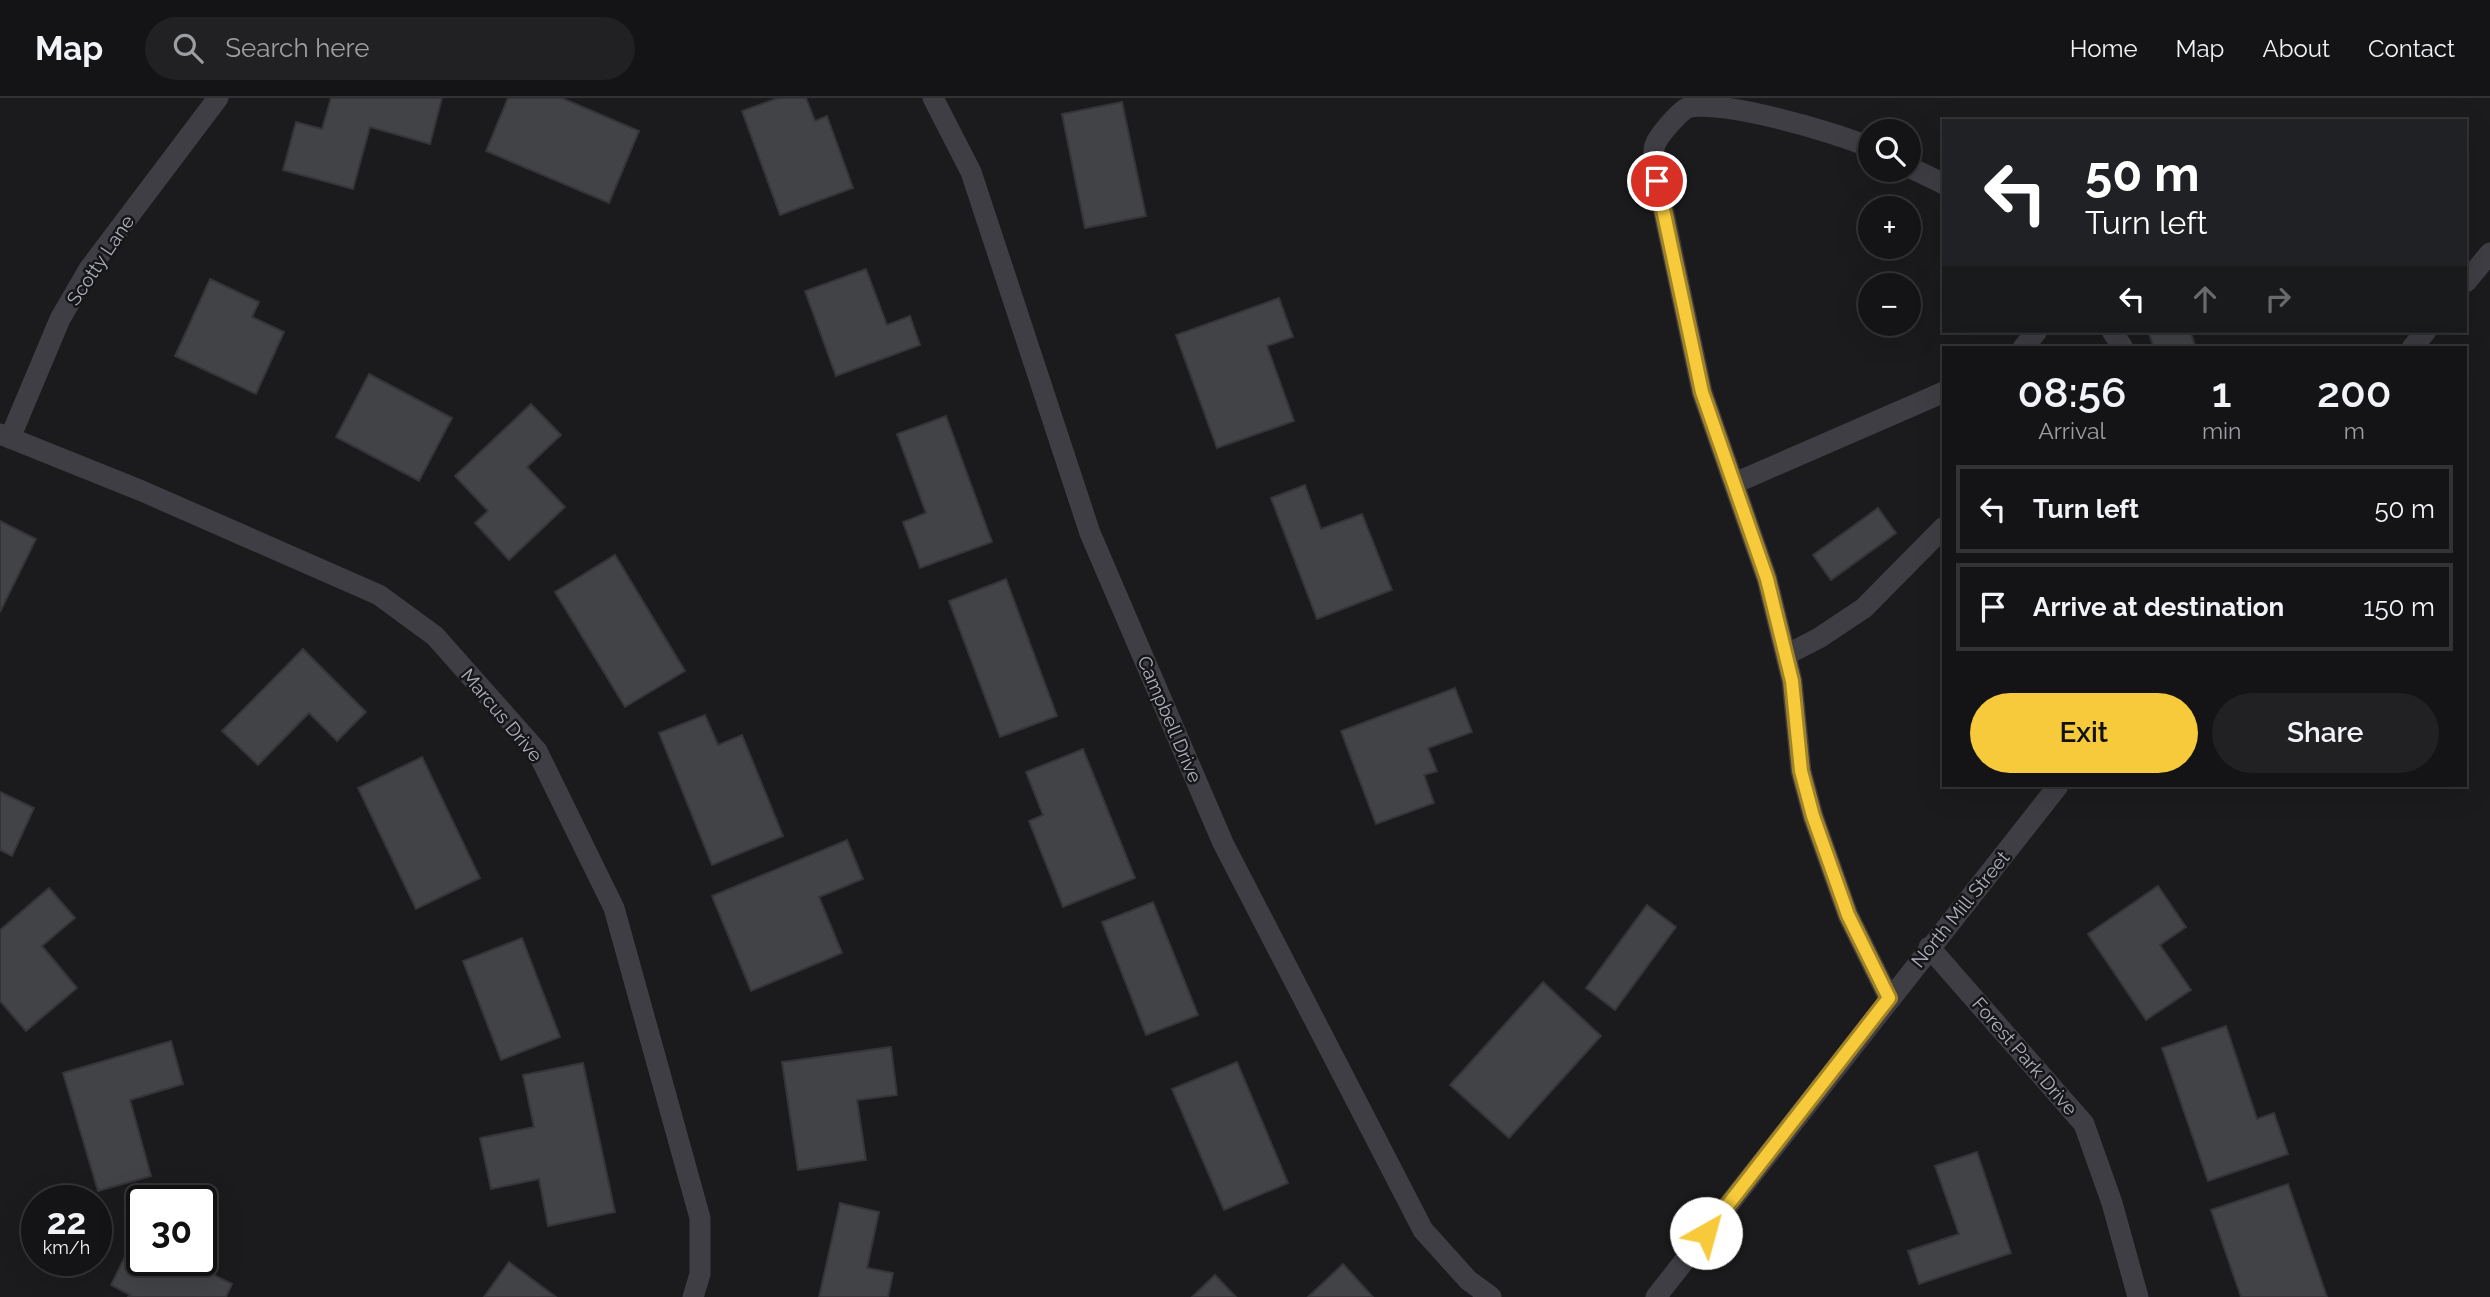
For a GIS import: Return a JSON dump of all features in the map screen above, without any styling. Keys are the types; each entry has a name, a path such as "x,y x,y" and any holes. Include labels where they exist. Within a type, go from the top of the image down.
{"street":[{"name":"Scotty Lane","path":"5,436 60,319 89,269 218,98"},
{"name":"Campbell Drive","path":"933,98 971,172 1090,533 1223,843 1423,1230 1468,1280 1490,1297"},
{"path":"1858,142 1778,118 1703,104 1685,109 1668,127 1655,145 1654,166 1702,392 1767,579 1786,655 1792,681 1801,771 1813,816 1848,915 1889,998"},
{"path":"1921,173 1942,183"},
{"path":"2467,281 2490,253"},
{"path":"1735,483 1942,393"},
{"name":"Marcus Drive","path":"5,436 142,491 379,595 435,636 537,751 614,908 700,1218 700,1274 693,1297"},
{"path":"1786,655 1819,638 1864,608 1942,529"},
{"name":"North Mill Street","path":"1656,1297 2057,787"},
{"name":"Forest Park Drive","path":"1929,947 2084,1124 2112,1203 2138,1297"}],"building":[{"path":"331,98 442,98 430,144 370,127 353,189 283,170 296,122 322,129"},
{"path":"508,98 562,98 639,131 609,203 486,151"},
{"path":"778,98 806,98 815,121 827,116 853,188 780,215 742,111"},
{"path":"1122,102 1146,216 1085,228 1062,114"},
{"path":"866,269 887,325 910,316 920,345 836,376 805,291"},
{"path":"210,279 259,302 252,317 284,332 256,394 175,356"},
{"path":"1279,298 1293,337 1267,346 1294,421 1217,448 1176,335"},
{"path":"2149,333 2191,333 2195,346 2153,346"},
{"path":"369,374 452,418 419,481 336,437"},
{"path":"531,404 561,435 527,467 565,507 509,560 475,523 488,511 455,476"},
{"path":"946,416 992,542 920,568 903,522 926,513 897,434"},
{"path":"1305,485 1321,529 1362,514 1392,590 1317,619 1271,498"},
{"path":"1878,508 1896,533 1831,580 1813,555"},
{"path":"0,521 36,539 0,612"},
{"path":"615,555 685,671 625,707 555,592"},
{"path":"1006,579 1057,716 1000,737 949,601"},
{"path":"303,649 366,712 337,741 309,713 258,765 222,731"},
{"path":"1455,688 1472,732 1428,748 1437,771 1424,775 1434,803 1376,824 1341,731"},
{"path":"705,715 718,745 742,735 783,836 712,865 659,733"},
{"path":"1083,749 1135,878 1063,907 1029,821 1043,815 1026,772"},
{"path":"422,757 480,878 416,909 358,788"},
{"path":"0,792 34,808 12,856 0,850"},
{"path":"847,840 863,879 819,897 842,953 751,991 712,896"},
{"path":"2158,886 2186,927 2160,945 2191,990 2146,1020 2088,934"},
{"path":"49,888 75,918 42,946 77,988 26,1031 0,1001 0,930"},
{"path":"1153,902 1198,1015 1146,1035 1102,922"},
{"path":"1647,905 1676,927 1615,1010 1586,988"},
{"path":"522,938 560,1037 501,1060 463,961"},
{"path":"1543,982 1601,1036 1509,1138 1450,1085"},
{"path":"2226,1026 2257,1119 2274,1113 2288,1154 2208,1181 2162,1048"},
{"path":"171,1041 183,1084 130,1100 151,1176 112,1187 96,1185 63,1073"},
{"path":"891,1047 897,1095 857,1100 866,1160 798,1170 782,1062"},
{"path":"1237,1062 1288,1183 1224,1210 1172,1089"},
{"path":"583,1063 615,1212 548,1226 539,1179 491,1189 480,1138 534,1127 523,1075"},
{"path":"1977,1152 2011,1253 1919,1284 1908,1251 1959,1234 1935,1166"},
{"path":"2288,1184 2327,1297 2241,1297 2211,1210"},
{"path":"840,1203 879,1212 867,1268 893,1273 888,1297 819,1297"},
{"path":"126,1254 126,1276 216,1276 232,1284 226,1297 128,1297 130,1295 111,1285"},
{"path":"509,1262 556,1297 484,1297"},
{"path":"1343,1264 1373,1297 1308,1297"},
{"path":"1215,1275 1236,1297 1192,1297"}],"route":[{"path":"1657,181 1702,392 1767,579 1792,681 1801,771 1813,816 1848,915 1889,998 1706,1233"}]}
